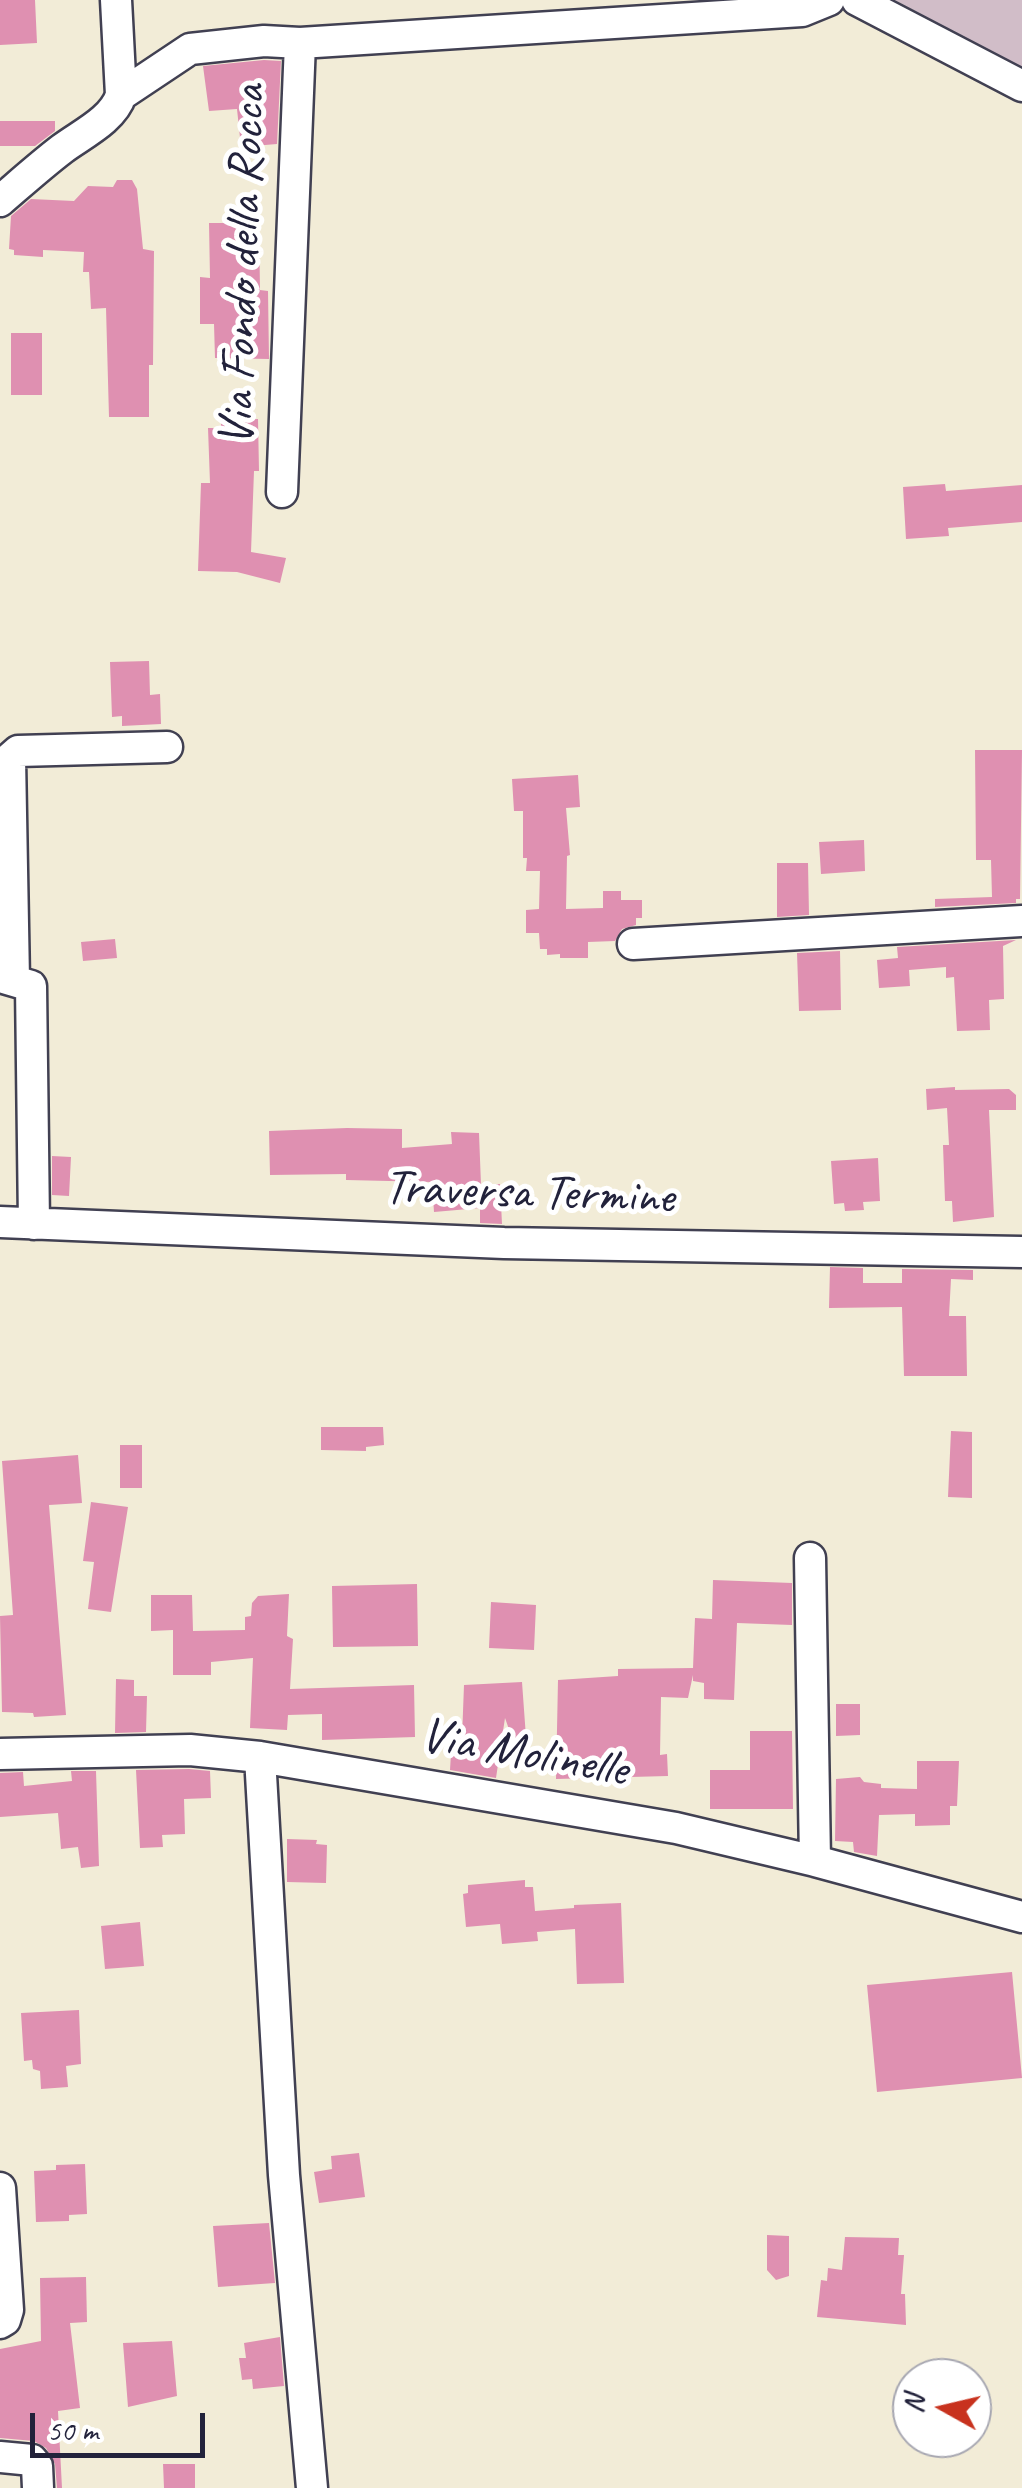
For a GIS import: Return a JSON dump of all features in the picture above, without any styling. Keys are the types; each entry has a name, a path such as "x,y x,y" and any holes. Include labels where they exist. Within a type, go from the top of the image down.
{"street":[{"path":"116,0 121,95"},
{"name":"Via Fondo della Rocca","path":"0,200 93,128 118,104 121,95 190,48 802,11 829,0"},
{"path":"857,0 1016,83 1022,112"},
{"name":"Via Fondo della Rocca","path":"282,492 300,43"},
{"path":"34,1224 31,986 7,979 10,758 18,751 167,747"},
{"path":"633,944 1022,921"},
{"name":"Traversa Termine","path":"0,1222 504,1242 1022,1252"},
{"path":"810,1558 815,1861"},
{"name":"Via Molinelle","path":"0,1754 190,1750 260,1757 676,1828 1022,1917"},
{"path":"260,1757 284,2175 312,2488"},
{"path":"0,2188 8,2310 0,2323"},
{"path":"0,2457 32,2460 37,2466 38,2488"}],"shaded area":[{"path":"895,0 1022,0 1022,70"}],"building":[{"path":"0,0 35,0 37,43 0,45"},
{"path":"281,61 277,144 241,147 237,109 209,111 203,66"},
{"path":"0,121 55,121 55,131 35,146 0,146"},
{"path":"117,180 132,180 137,189 143,249 154,251 149,417 109,417 106,308 91,309 89,272 83,272 84,252 43,250 43,257 14,255 14,250 9,249 11,216 31,199 74,201 88,186 113,187"},
{"path":"209,223 259,223 260,290 268,291 269,359 215,358 214,324 200,324 200,277 210,278"},
{"path":"11,333 42,333 42,395 11,395"},
{"path":"258,419 259,471 254,471 251,552 286,558 280,583 237,572 198,571 201,483 210,483 208,428 221,428 221,420"},
{"path":"945,484 946,491 1022,485 1022,522 948,528 949,536 906,539 903,487"},
{"path":"149,661 150,695 160,694 161,724 122,726 122,716 112,717 110,662"},
{"path":"975,750 1022,750 1020,899 1016,903 935,907 935,899 992,897 991,860 976,860"},
{"path":"578,775 580,807 566,808 570,855 566,909 603,908 603,891 621,891 621,900 642,900 642,918 636,918 636,925 622,929 615,941 588,942 588,958 560,958 560,954 547,955 547,949 540,949 539,933 526,933 526,910 539,909 540,871 526,871 523,811 514,811 512,779"},
{"path":"864,840 865,871 821,874 819,842"},
{"path":"777,863 808,863 809,915 777,917"},
{"path":"115,939 117,958 83,961 81,942"},
{"path":"1016,940 1003,946 1004,999 989,1000 990,1030 957,1031 954,977 946,978 946,967 909,970 910,986 879,988 877,960 898,958 897,947"},
{"path":"840,951 841,1010 799,1011 797,953"},
{"path":"926,1089 1009,1089 1016,1095 1016,1110 989,1110 994,1217 953,1222 952,1201 945,1201 943,1145 949,1145 947,1108 927,1110"},
{"path":"402,1129 402,1148 452,1144 451,1132 479,1133 481,1185 500,1184 502,1224 480,1223 480,1208 434,1212 432,1182 346,1180 346,1174 270,1175 269,1131"},
{"path":"52,1156 71,1157 69,1196 52,1195"},
{"path":"878,1158 880,1201 863,1202 864,1210 845,1211 844,1203 834,1204 831,1161"},
{"path":"830,1267 863,1268 863,1283 902,1283 902,1269 973,1270 973,1280 951,1279 949,1316 966,1316 967,1376 904,1376 902,1307 829,1308"},
{"path":"321,1427 383,1427 384,1445 366,1447 366,1451 321,1450"},
{"path":"951,1431 972,1432 972,1498 948,1497"},
{"path":"120,1445 142,1445 142,1488 120,1488"},
{"path":"78,1455 82,1503 49,1505 66,1715 34,1717 33,1713 2,1712 0,1616 13,1615 2,1461"},
{"path":"91,1502 128,1507 111,1612 88,1609 94,1562 83,1561"},
{"path":"713,1580 792,1583 792,1625 737,1623 734,1700 704,1699 704,1683 693,1681 693,1675 688,1698 661,1697 660,1755 667,1754 668,1776 556,1779 558,1680 618,1676 618,1669 693,1668 695,1618 712,1619"},
{"path":"417,1584 418,1646 333,1647 332,1586"},
{"path":"289,1594 287,1636 293,1639 290,1689 414,1685 415,1737 322,1740 322,1714 288,1715 287,1730 250,1728 253,1658 211,1662 211,1675 173,1675 173,1630 151,1631 151,1595 192,1595 193,1631 245,1630 245,1617 251,1616 252,1603 258,1596"},
{"path":"491,1602 536,1605 534,1650 489,1648"},
{"path":"116,1679 134,1680 134,1696 147,1696 146,1732 115,1733"},
{"path":"522,1682 528,1765 522,1766 505,1718 496,1778 450,1770 452,1737 462,1738 464,1685"},
{"path":"836,1704 860,1704 860,1735 836,1736"},
{"path":"750,1731 792,1731 793,1809 710,1809 710,1770 750,1770"},
{"path":"917,1761 959,1761 957,1806 950,1806 950,1825 915,1826 915,1814 879,1815 877,1856 854,1852 853,1842 835,1841 836,1779 860,1777 864,1782 881,1784 881,1788 917,1789"},
{"path":"136,1770 210,1771 211,1798 184,1799 185,1834 162,1835 163,1847 140,1848"},
{"path":"71,1771 96,1771 99,1866 81,1868 78,1847 61,1849 58,1813 0,1817 0,1773 23,1772 24,1786 72,1781"},
{"path":"287,1839 317,1840 316,1844 327,1845 326,1883 287,1882"},
{"path":"525,1880 525,1887 533,1887 535,1911 621,1903 624,1983 577,1984 575,1929 537,1932 538,1941 502,1944 500,1924 466,1927 463,1894 468,1893 468,1885"},
{"path":"140,1922 144,1966 105,1969 101,1926"},
{"path":"1012,1972 1022,2078 877,2092 867,1985"},
{"path":"79,2010 81,2064 66,2066 68,2087 41,2089 40,2071 33,2069 32,2060 24,2061 21,2013"},
{"path":"359,2153 365,2197 319,2203 314,2172 332,2169 331,2156"},
{"path":"85,2164 87,2214 69,2215 69,2221 36,2222 34,2171"},
{"path":"269,2223 275,2283 218,2287 213,2226"},
{"path":"767,2235 789,2236 789,2276 776,2280 767,2270"},
{"path":"845,2237 899,2238 898,2255 904,2255 901,2294 905,2294 906,2325 817,2317 821,2280 827,2281 828,2268 842,2270"},
{"path":"86,2277 87,2322 70,2323 80,2408 58,2411 62,2488 57,2488 55,2464 46,2448 34,2441 0,2438 0,2349 41,2341 40,2278"},
{"path":"280,2337 284,2386 253,2389 252,2379 242,2380 239,2358 246,2358 244,2343"},
{"path":"172,2341 177,2396 128,2407 123,2343"},
{"path":"163,2464 195,2464 195,2488 164,2488"}]}
